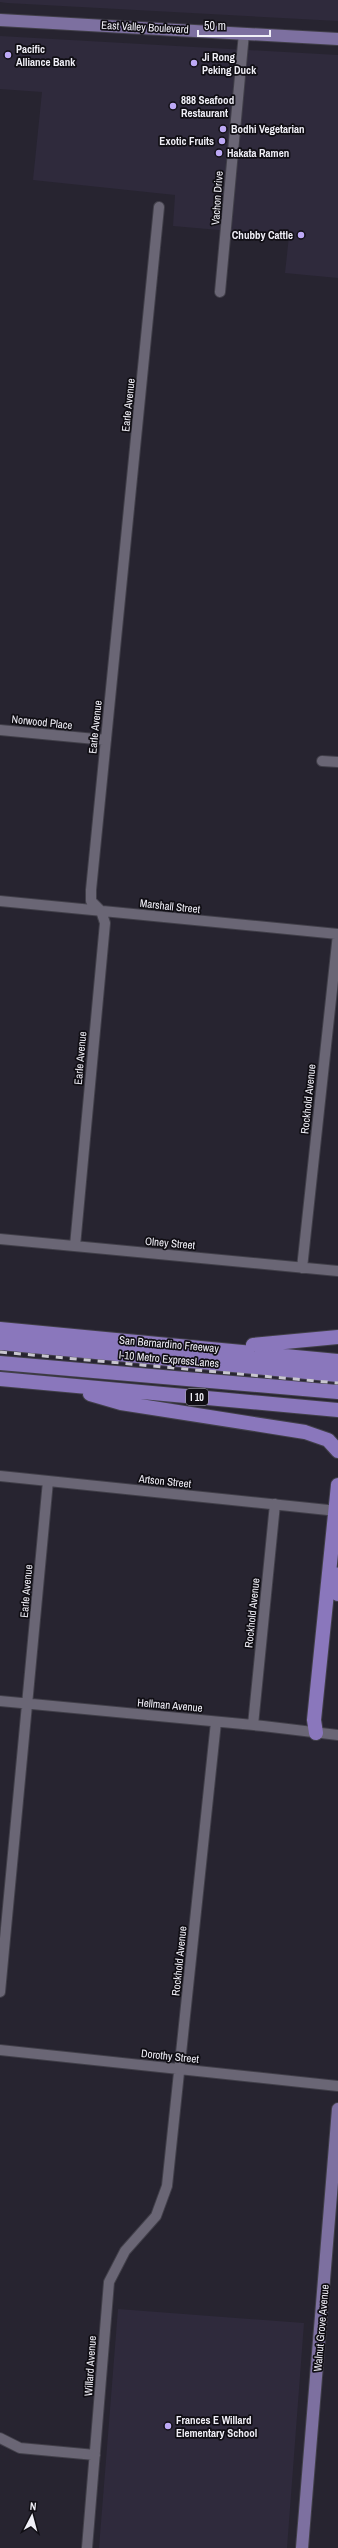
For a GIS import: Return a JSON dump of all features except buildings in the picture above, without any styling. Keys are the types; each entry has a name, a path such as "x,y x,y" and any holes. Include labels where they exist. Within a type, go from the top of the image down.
{"highway":[{"name":"San Bernardino Freeway","path":"0,1329 216,1348 338,1361"},
{"path":"216,1348 338,1337"},
{"name":"I-10 Metro ExpressLanes","path":"0,1343 338,1375"},
{"name":"I-10 Metro ExpressLanes","path":"0,1363 338,1392"},
{"name":"I 10","path":"0,1379 338,1410"},
{"path":"57,1384 121,1403 305,1432 328,1440 338,1451"},
{"path":"316,1733 314,1720 338,1485"},
{"path":"316,1733 319,1721 338,1550"},
{"path":"335,1574 338,1594"}],"main road":[{"name":"East Valley Boulevard","path":"0,20 338,39"},
{"name":"Walnut Grove Avenue","path":"302,2548 338,2109"}],"street":[{"name":"Vachon Drive","path":"220,292 244,33"},
{"name":"Earle Avenue","path":"75,1246 105,923 101,911 91,900 159,207"},
{"name":"Norwood Place","path":"0,730 106,740"},
{"path":"322,761 338,762"},
{"name":"Marshall Street","path":"0,901 338,934"},
{"name":"Rockhold Avenue","path":"302,1268 338,934"},
{"name":"Olney Street","path":"0,1239 338,1271"},
{"name":"Artson Street","path":"0,1476 328,1510"},
{"name":"Earle Avenue","path":"0,1992 48,1481"},
{"name":"Rockhold Avenue","path":"253,1725 275,1504"},
{"name":"Hellman Avenue","path":"0,1701 253,1725 338,1735"},
{"name":"Rockhold Avenue","path":"163,2202 167,2186 216,1722"},
{"name":"Dorothy Street","path":"0,2050 338,2086"},
{"name":"Willard Avenue","path":"87,2548 109,2282 125,2251 156,2216 163,2202"},
{"path":"0,2438 20,2448 95,2455"}],"shaded area":[{"path":"0,0 338,0 338,21 7,3 0,2"},
{"path":"0,36 338,55 338,278 285,273 289,236 173,226 175,195 33,180 42,92 0,89"},
{"path":"118,2309 304,2323 287,2548 99,2548"}],"railway":[{"path":"0,1352 338,1383"}],"place":[{"name":"Pacific Alliance Bank","path":"8,55"},
{"name":"Ji Rong Peking Duck","path":"194,63"},
{"name":"888 Seafood Restaurant","path":"173,106"},
{"name":"Bodhi Vegetarian","path":"223,129"},
{"name":"Exotic Fruits","path":"222,141"},
{"name":"Hakata Ramen","path":"219,153"},
{"name":"Chubby Cattle","path":"301,235"},
{"name":"Frances E Willard Elementary School","path":"168,2426"}]}
